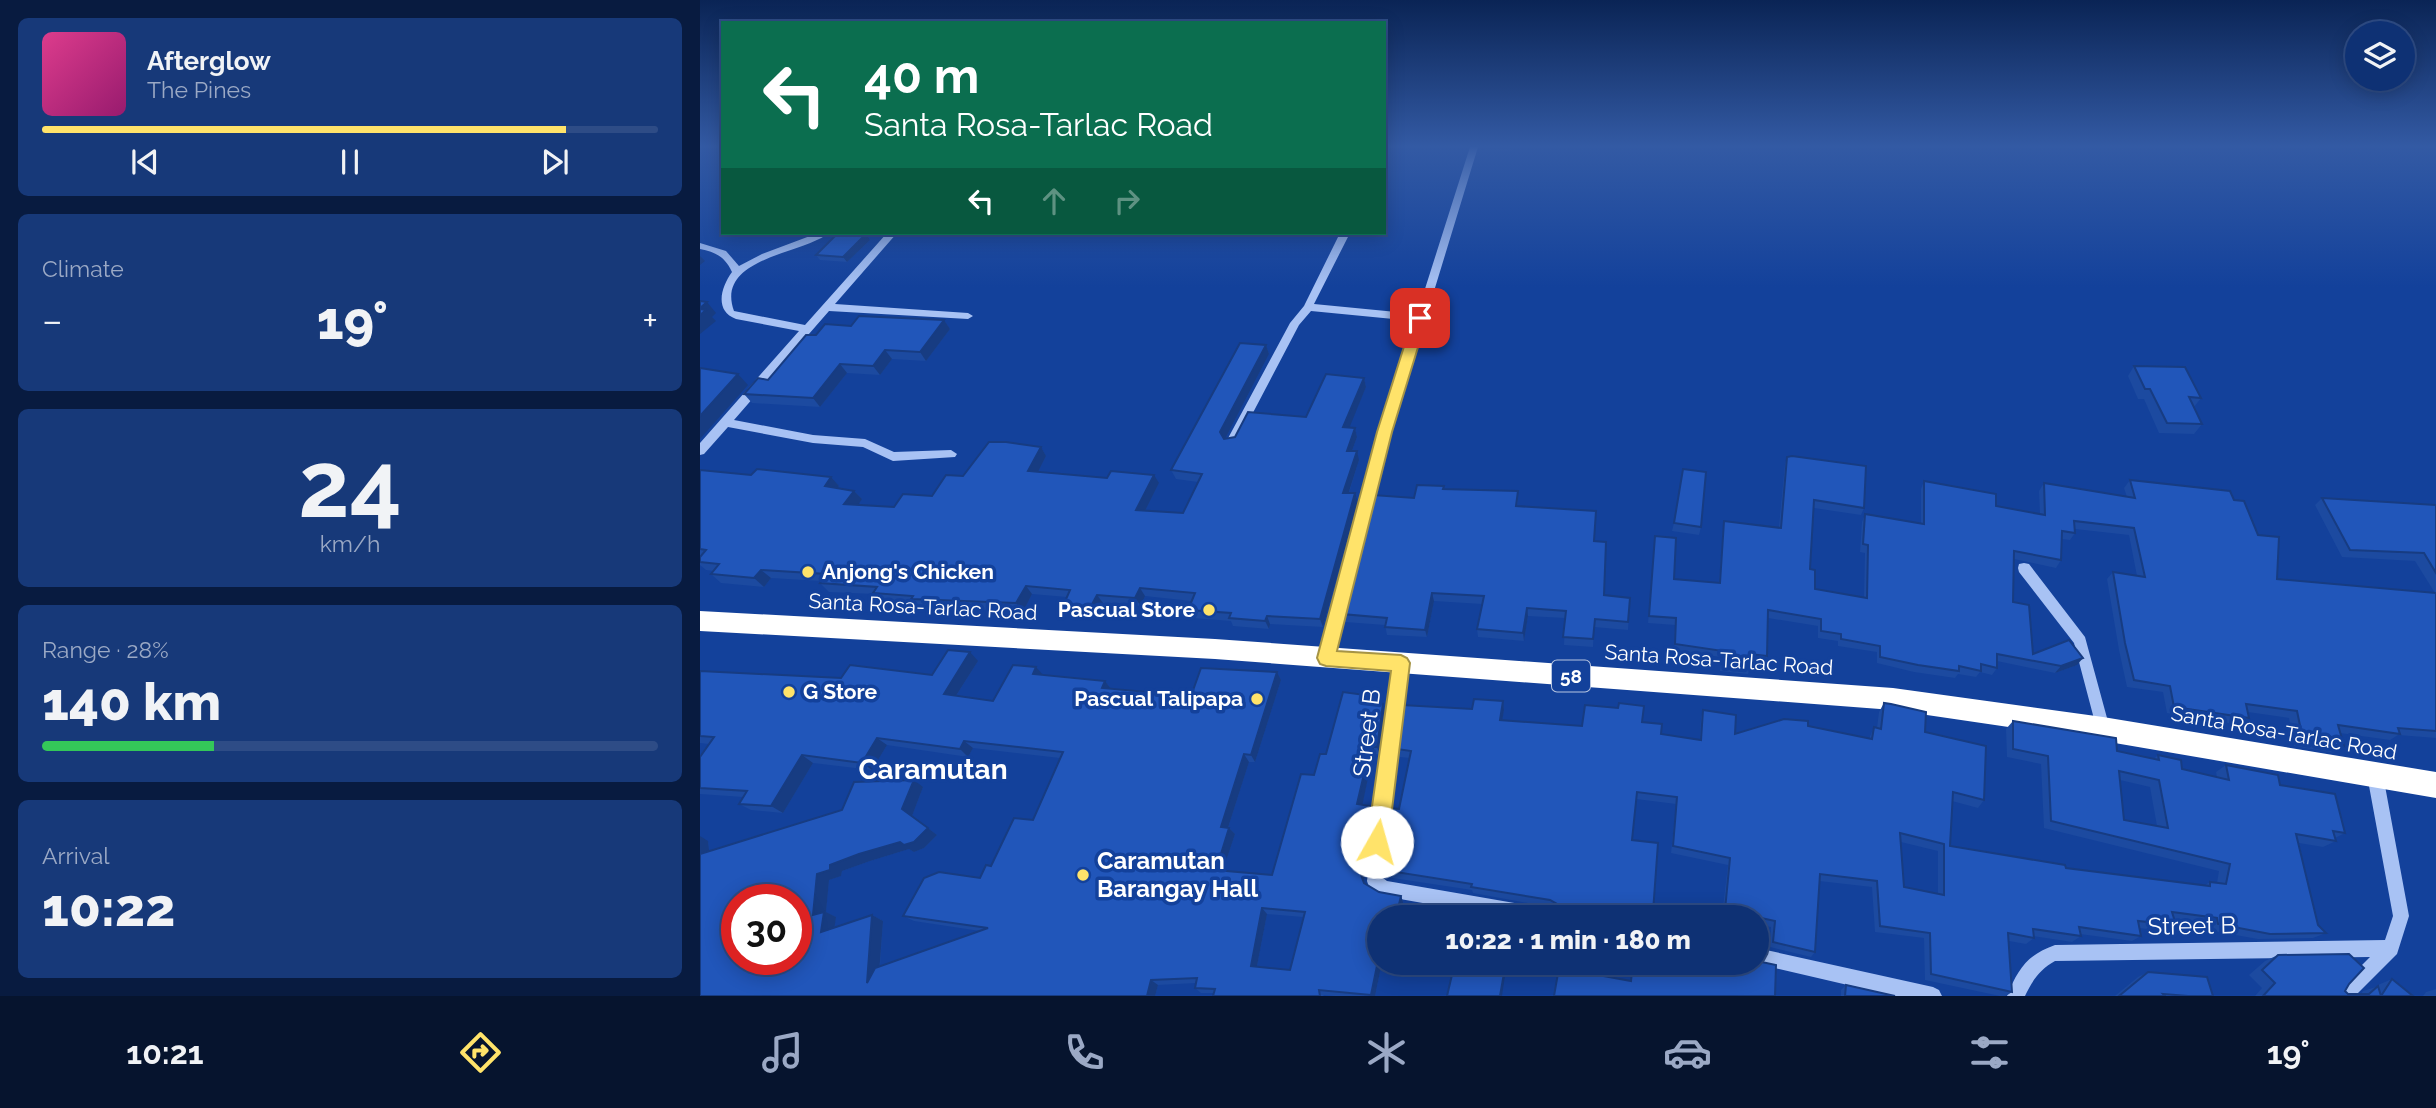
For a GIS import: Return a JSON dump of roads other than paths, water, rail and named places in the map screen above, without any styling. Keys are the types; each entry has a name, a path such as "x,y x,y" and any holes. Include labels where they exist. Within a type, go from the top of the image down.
{"highway":[{"name":"Santa Rosa-Tarlac Road","path":"700,621 1326,658 1893,699 2103,729 2436,785"}],"street":[{"path":"1326,658 1385,432 1459,193"},
{"path":"806,329 730,313 725,303 728,289 737,272 821,235"},
{"path":"700,452 824,307 890,235"},
{"path":"1232,442 1296,323 1308,307 1344,235"},
{"path":"700,246 723,252 732,259 737,272"},
{"path":"824,307 968,316"},
{"path":"1308,307 1420,318"},
{"path":"725,422 813,439 865,443 894,457 951,454"},
{"path":"2024,568 2080,641 2103,729"},
{"name":"Street B","path":"1401,663 1375,881 1383,888 1480,905"},
{"path":"2343,996 2391,948 2401,916 2375,775"},
{"name":"Street B","path":"2016,996 2028,971 2039,958 2055,953 2391,948"},
{"path":"1769,959 1933,996"}],"place":[{"name":"Anjong's Chicken","path":"808,572"},
{"name":"Pascual Store","path":"1209,610"},
{"name":"G Store","path":"789,692"},
{"name":"Pascual Talipapa","path":"1257,699"},
{"name":"Caramutan Barangay Hall","path":"1083,875"}],"district":[{"name":"Caramutan","path":"933,769"}]}
